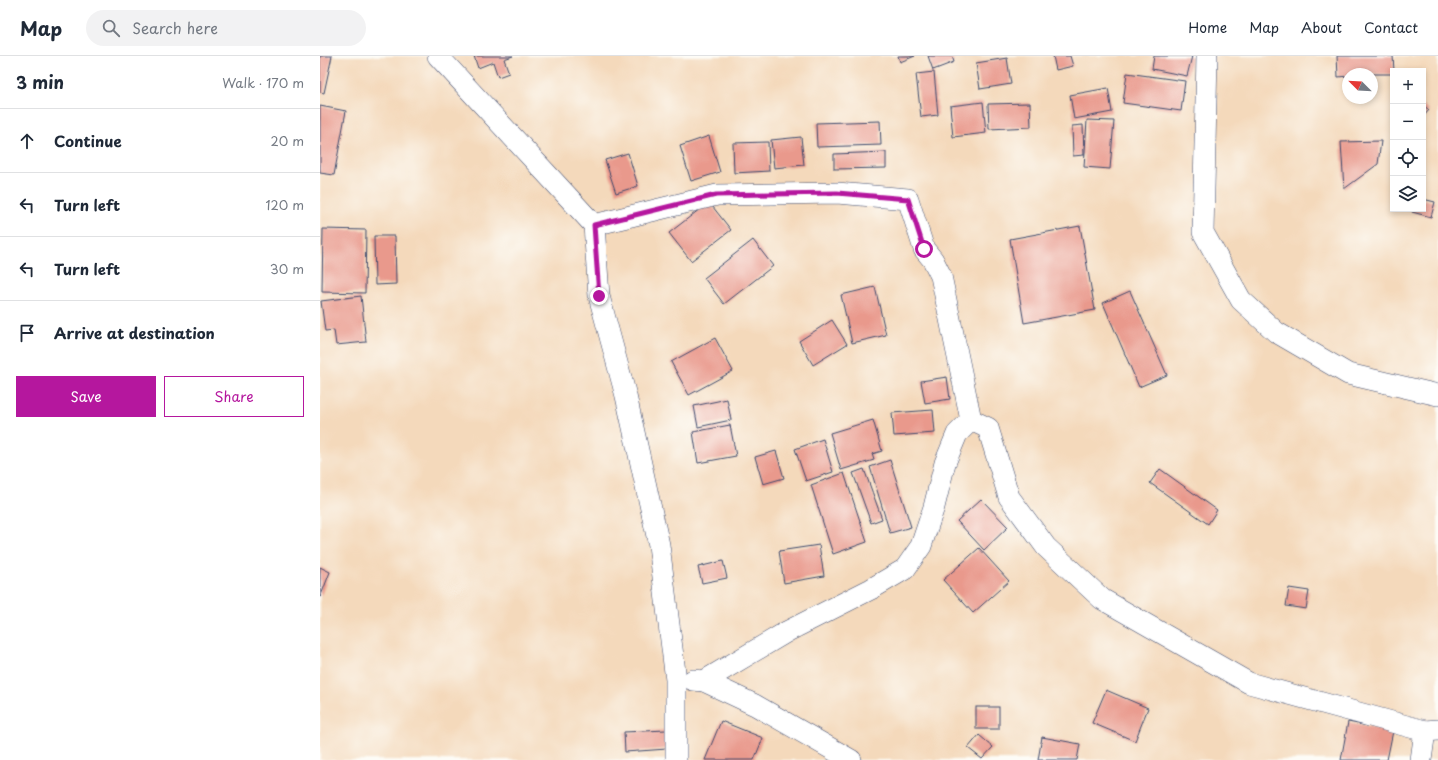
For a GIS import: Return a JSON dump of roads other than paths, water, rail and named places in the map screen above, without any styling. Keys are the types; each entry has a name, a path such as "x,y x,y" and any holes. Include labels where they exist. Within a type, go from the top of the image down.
{"street":[{"path":"1207,56 1203,232 1241,300 1276,332 1348,374 1438,395"},
{"path":"444,57 594,225 599,296 626,396 659,545 676,680 676,760"},
{"path":"594,225 716,195 837,193 908,199 924,249 933,260 941,276 971,420"},
{"path":"704,681 788,631 871,590 905,569 921,546 934,507 945,463 957,434 971,420"},
{"path":"971,420 988,428 1009,497 1013,503 1046,547 1102,599 1250,683 1431,730 1421,760"},
{"path":"676,680 704,681 755,706 851,760"}]}
